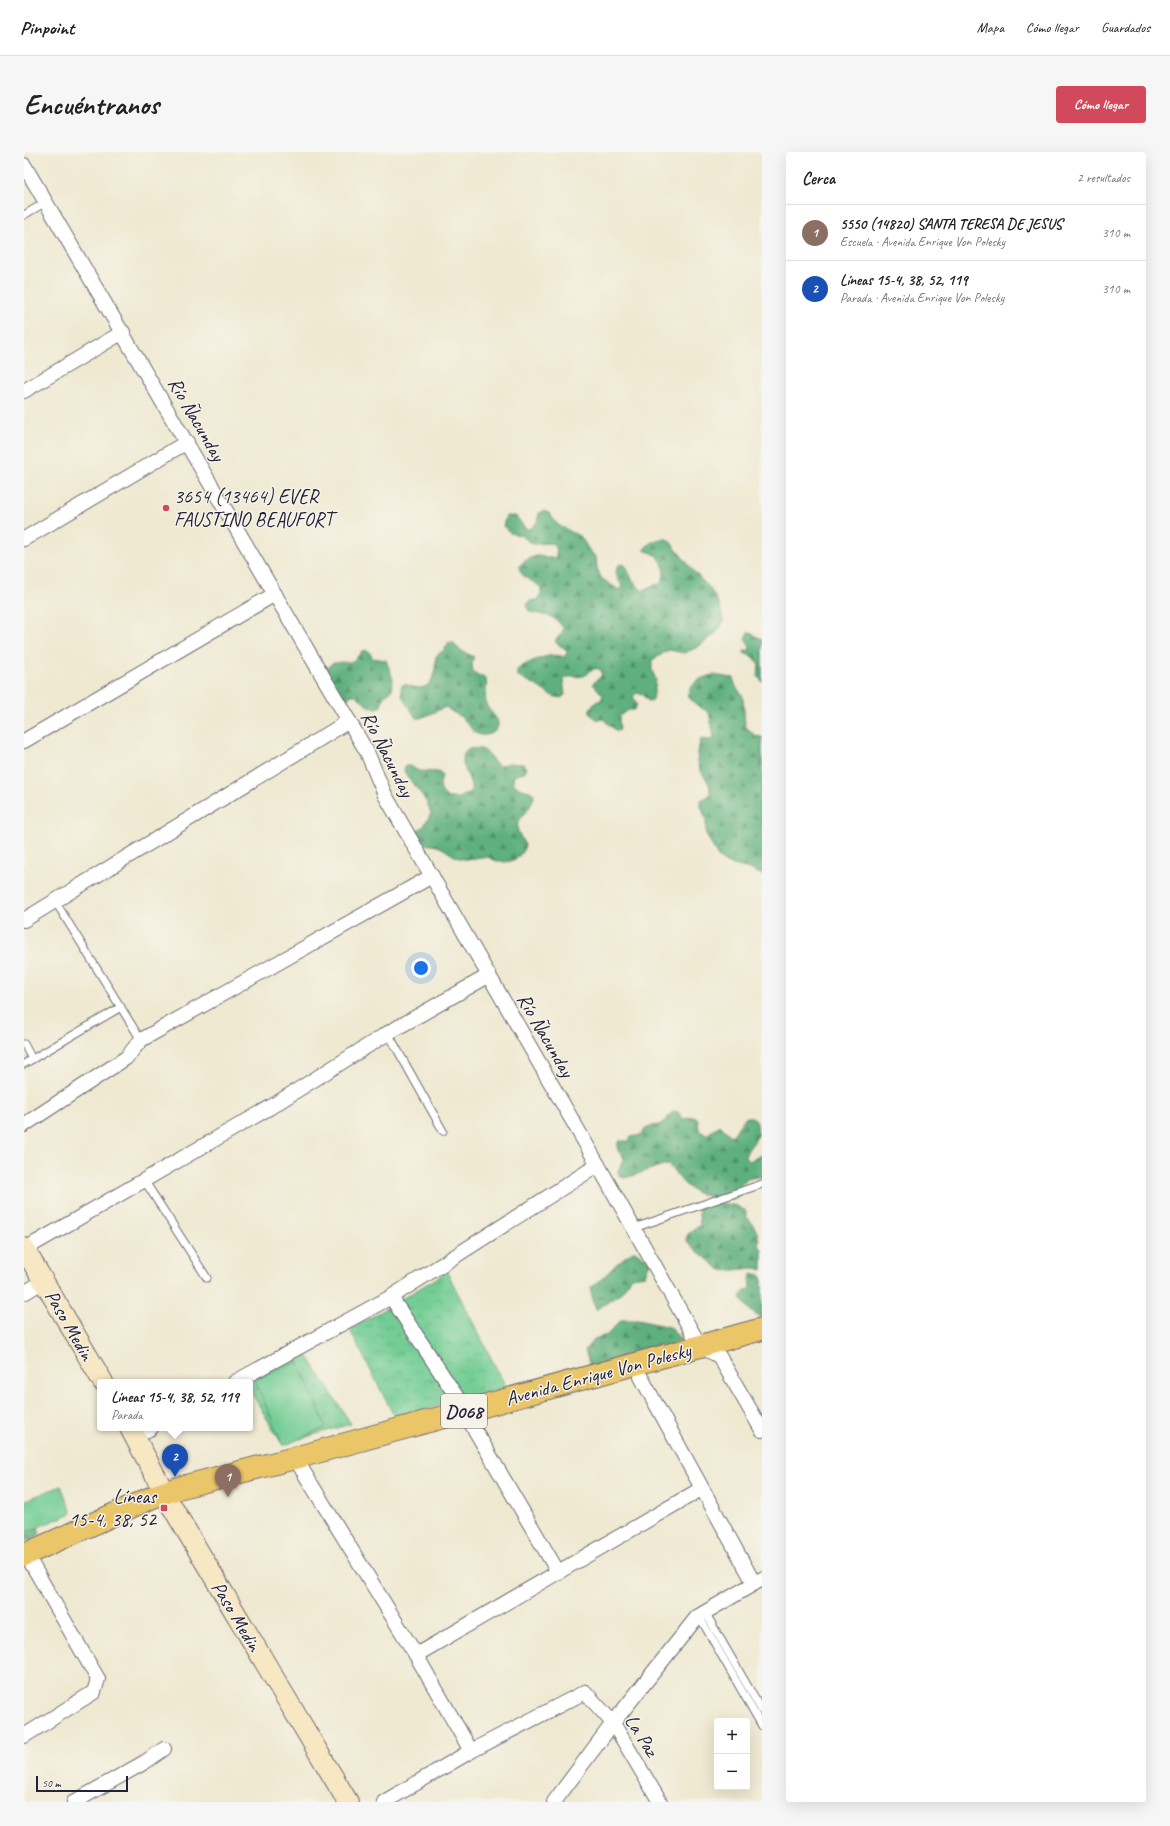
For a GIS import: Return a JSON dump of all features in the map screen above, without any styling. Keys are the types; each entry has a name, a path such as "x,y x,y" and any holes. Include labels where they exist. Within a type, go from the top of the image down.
{"main road":[{"name":"Avenida Enrique Von Polesky","path":"469,1418 641,1377 710,1351 762,1329"},
{"name":"Avenida Enrique Von Polesky","path":"26,1558 160,1508 168,1499 710,1351 762,1345"}],"street":[{"name":"Río Ñacunday","path":"24,165 349,720 367,752 386,795 488,976 634,1228 710,1351 762,1430"},
{"path":"24,391 123,332"},
{"path":"24,539 187,442"},
{"path":"24,741 275,594"},
{"path":"24,920 349,720"},
{"path":"24,1125 126,1058 142,1040 432,876"},
{"path":"24,1249 269,1108 388,1033 488,976"},
{"path":"241,1379 391,1297 598,1165"},
{"name":"Paso Medin","path":"24,1249 101,1379"},
{"path":"24,1293 44,1281"},
{"path":"391,1297 469,1418 558,1572"},
{"path":"554,1802 613,1723 702,1614 758,1581 701,1489 641,1377"},
{"name":"Paso Medin","path":"138,1431 168,1499 348,1802"},
{"path":"299,1464 416,1655 471,1751 384,1802"},
{"path":"416,1655 701,1489"},
{"path":"24,1736 94,1692 98,1678 26,1558"},
{"name":"La Paz","path":"471,1751 586,1692 613,1723 660,1802"},
{"path":"74,1802 145,1762 164,1749"}],"lane":[{"path":"24,215 46,202"},
{"path":"55,901 142,1040"},
{"path":"24,1064 121,1007"},
{"path":"388,1033 443,1131"},
{"path":"24,1044 32,1059"},
{"path":"144,1180 207,1278"},
{"path":"634,1228 762,1184"},
{"path":"702,1614 762,1711"},
{"path":"702,1614 762,1726"}],"green space":[{"path":"544,511 549,513 558,525 581,537 589,550 596,557 597,568 601,578 619,590 622,586 616,572 620,564 625,565 632,579 642,591 651,586 660,584 664,572 662,564 657,556 644,550 648,544 655,540 666,539 669,540 695,573 710,588 720,606 724,622 715,634 698,647 684,653 669,650 652,660 652,670 656,680 653,700 648,701 642,694 637,693 633,696 637,705 634,710 629,710 620,715 620,730 615,730 603,719 598,720 590,714 590,709 596,702 601,700 603,695 593,684 600,678 602,673 600,669 594,669 583,676 566,678 563,680 565,695 561,698 548,693 517,675 517,670 533,661 553,655 564,657 567,653 566,649 557,644 555,640 562,633 563,628 558,622 550,617 528,610 527,605 530,601 539,599 542,589 522,574 519,566 532,557 541,555 545,558 555,558 556,547 546,543 533,544 520,535 510,533 503,526 506,516 516,516 525,528 530,529 537,522 539,513"},
{"path":"748,632 762,639 762,682 758,676 759,664 753,657 744,653 744,651 749,650 750,647 745,638"},
{"path":"449,642 454,643 460,650 474,657 472,662 473,672 486,679 486,704 498,722 497,728 494,732 485,735 476,733 461,717 446,707 421,718 416,718 402,696 401,686 405,684 421,688 430,682 435,671 436,656 444,650"},
{"path":"366,650 370,653 372,658 386,660 393,679 392,690 384,696 381,706 375,709 366,705 356,695 351,695 345,703 326,672 331,664 351,662 361,652"},
{"path":"713,675 733,678 736,687 743,696 745,726 756,736 762,737 762,875 750,869 726,863 718,857 706,834 706,819 701,806 701,800 710,795 710,787 699,766 698,754 701,739 710,740 714,737 709,713 690,699 689,692 692,685 696,682"},
{"path":"474,748 484,750 499,766 509,763 524,764 527,768 524,773 514,776 513,782 518,787 534,794 531,805 521,817 518,826 520,837 525,845 521,854 511,861 502,862 489,857 467,859 460,858 441,847 421,843 415,837 415,832 424,826 431,813 426,801 404,771 405,766 410,766 419,771 439,772 442,776 440,783 441,791 448,798 458,798 471,791 470,780 463,760 467,749"},
{"path":"677,1111 684,1119 694,1117 698,1119 699,1130 708,1134 720,1125 731,1136 742,1121 747,1117 752,1117 756,1120 758,1133 745,1157 749,1161 762,1155 762,1177 746,1180 740,1186 739,1195 734,1199 727,1200 699,1194 684,1184 668,1165 663,1165 629,1177 624,1178 619,1176 618,1171 624,1158 618,1151 617,1145 619,1141 629,1141 631,1137 641,1135 647,1127 662,1123 672,1112"},
{"path":"717,1202 737,1206 746,1211 746,1216 754,1226 759,1241 758,1245 762,1250 762,1270 755,1268 724,1271 719,1269 688,1243 686,1238 688,1234 700,1225 698,1205"},
{"path":"635,1251 650,1262 645,1275 632,1277 620,1294 596,1310 590,1288 602,1279 622,1259"},
{"path":"447,1272 506,1387 395,1418 350,1330"},
{"path":"752,1274 762,1276 762,1317 753,1313 741,1298 742,1293 751,1288 750,1278"},
{"path":"621,1320 638,1320 670,1327 681,1340 667,1347 660,1345 590,1367 585,1350 594,1339 607,1335"},
{"path":"303,1349 351,1424 282,1444 253,1395 253,1379 251,1379"},
{"path":"298,1362 326,1427 283,1446 255,1380"},
{"path":"61,1486 72,1513 26,1532 24,1527 24,1501"},
{"path":"24,1515 37,1522 40,1534 24,1544"}],"place":[{"name":"3654 (13464) EVER FAUSTINO BEAUFORT","path":"166,508"},
{"name":"Líneas 15-4, 38, 52, 119","path":"175,1477"},
{"name":"5550 (14820) SANTA TERESA DE JESUS","path":"228,1497"},
{"name":"Líneas 15-4, 38, 52","path":"164,1508"}]}
